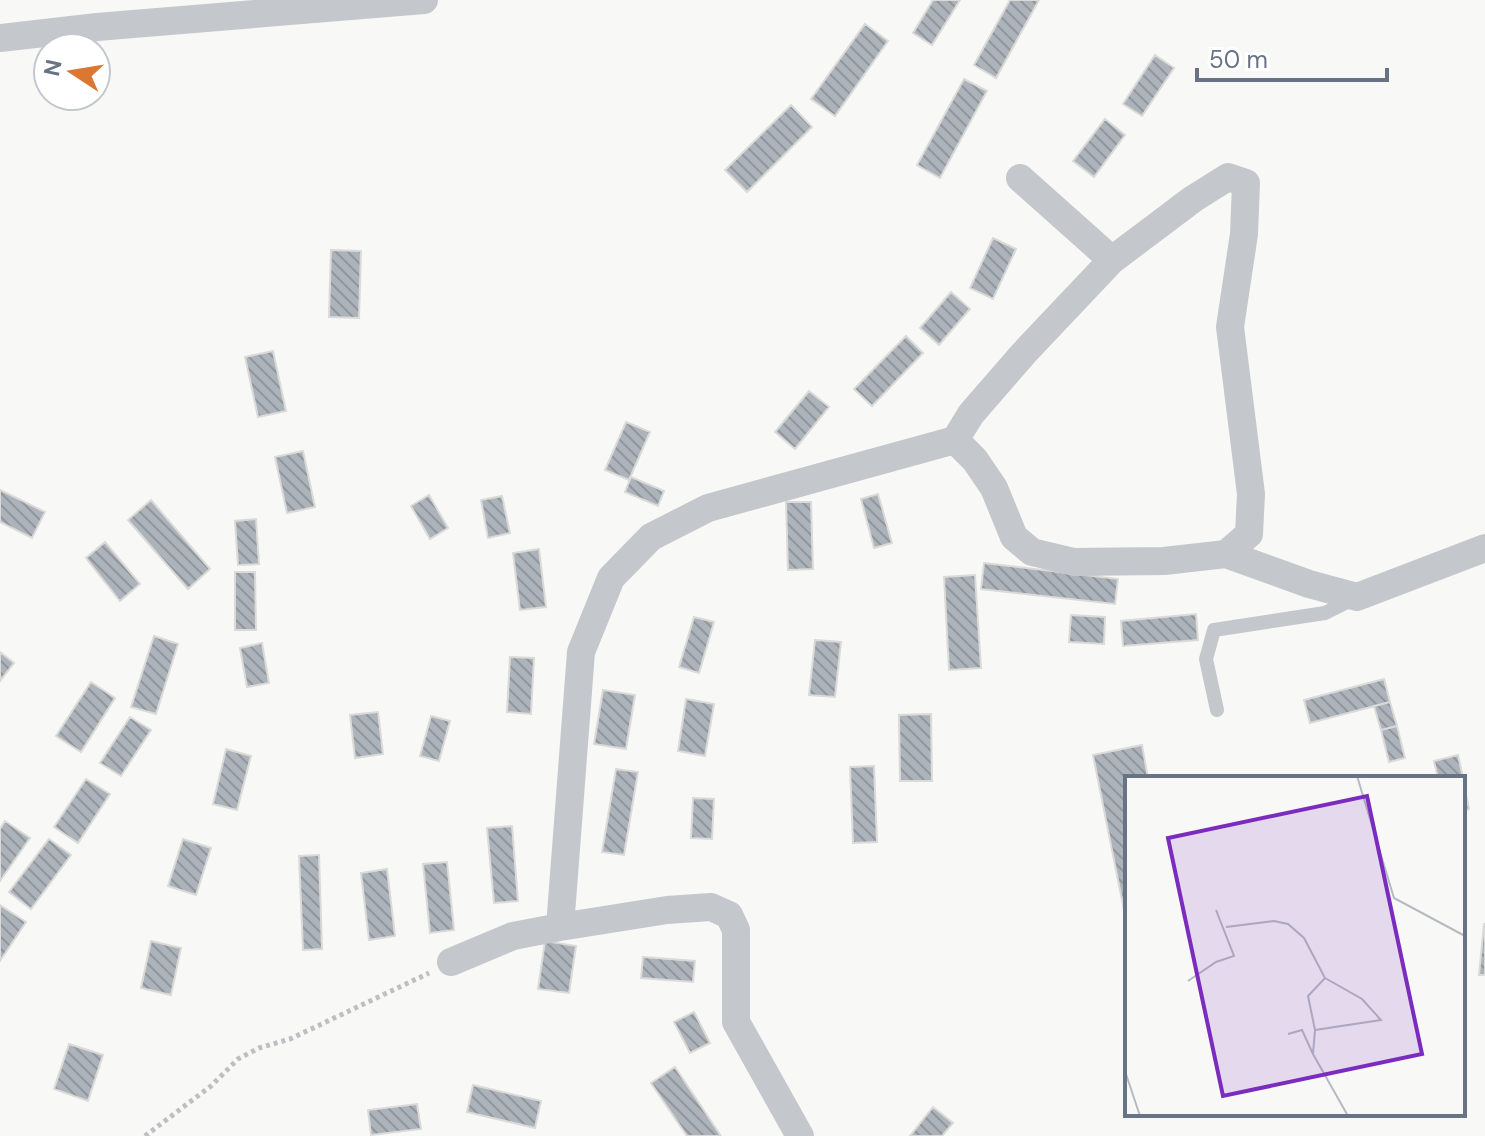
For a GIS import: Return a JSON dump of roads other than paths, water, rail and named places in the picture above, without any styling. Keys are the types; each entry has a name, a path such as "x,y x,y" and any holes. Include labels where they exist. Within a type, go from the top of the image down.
{"street":[{"path":"0,38 424,0"},
{"path":"560,927 581,652 611,578 651,537 708,508 955,440 971,414 1024,353 1112,260 1228,177 1246,183 1244,234 1230,327 1251,494 1249,534 1226,554"},
{"path":"1020,178 1112,260"},
{"path":"955,440 975,460 994,488 1014,537 1032,552 1074,562 1164,561 1226,554 1309,584 1357,597 1485,548"},
{"path":"451,962 513,936 560,927 667,910 711,907 729,915 736,930 736,1022 800,1136"}],"lane":[{"path":"1217,710 1206,659 1214,630 1325,613 1357,597"}]}
